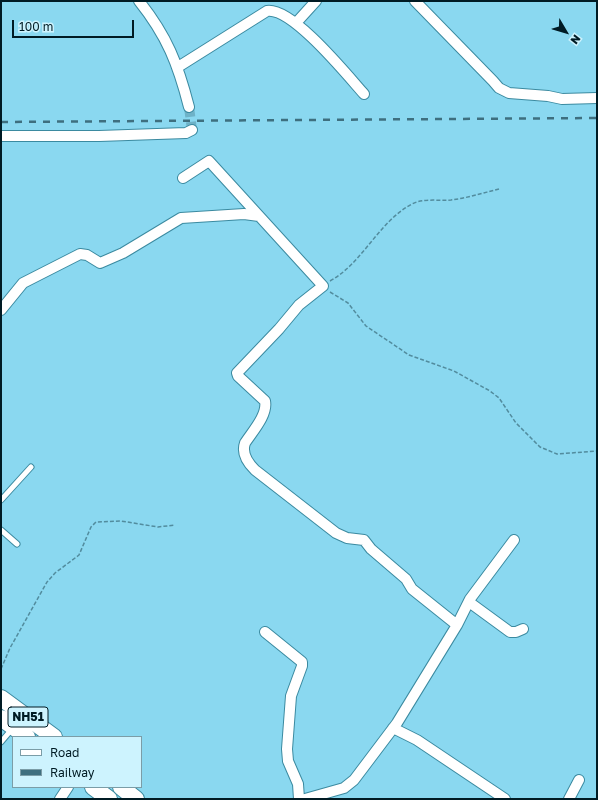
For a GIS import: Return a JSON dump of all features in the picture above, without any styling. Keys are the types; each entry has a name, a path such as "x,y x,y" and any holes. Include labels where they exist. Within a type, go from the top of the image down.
{"highway":[{"name":"NH51","path":"1,698 53,736"},
{"name":"NH51","path":"7,723 26,736"},
{"path":"94,788 109,799"},
{"path":"122,788 136,799"}],"street":[{"path":"139,1 157,24 178,67 189,107"},
{"path":"296,23 316,1"},
{"path":"415,1 504,91 562,99 597,98"},
{"path":"178,67 267,11 281,13 296,23 312,38 364,94"},
{"path":"1,136 99,136 186,133 192,130"},
{"path":"183,178 209,161 323,286 299,305 279,329 237,373 238,376 265,401 266,405 264,412 245,443 244,448 246,459 255,470 336,533 347,538 364,540 371,549 406,579 412,589 457,625"},
{"path":"1,310 23,283 80,254 87,255 100,263 123,253 181,218 244,214 260,216"},
{"path":"305,799 339,790 351,783 393,728 457,625 469,602 489,571 514,540"},
{"path":"469,602 510,632 516,632 523,629"},
{"path":"265,632 302,662 301,671 291,696 287,750 288,761 296,778 299,799"},
{"path":"393,728 417,740 505,799"},
{"path":"568,799 579,780"},
{"path":"60,799 67,788"}],"lane":[{"path":"1,500 31,467"},
{"path":"1,530 17,544"},
{"path":"1,742 7,723"}],"path":[{"path":"499,189 465,198 420,201 411,204 392,219 342,273 323,286 348,303 366,326 409,355 454,371 490,391 499,398 516,423 540,447 557,454 597,451"},
{"path":"1,669 10,648 47,582 55,573 80,555 93,525 100,521 121,521 158,527 175,526"}],"tunnel":[{"path":"189,107 192,130"}],"railway":[{"path":"1,122 597,118"}]}
